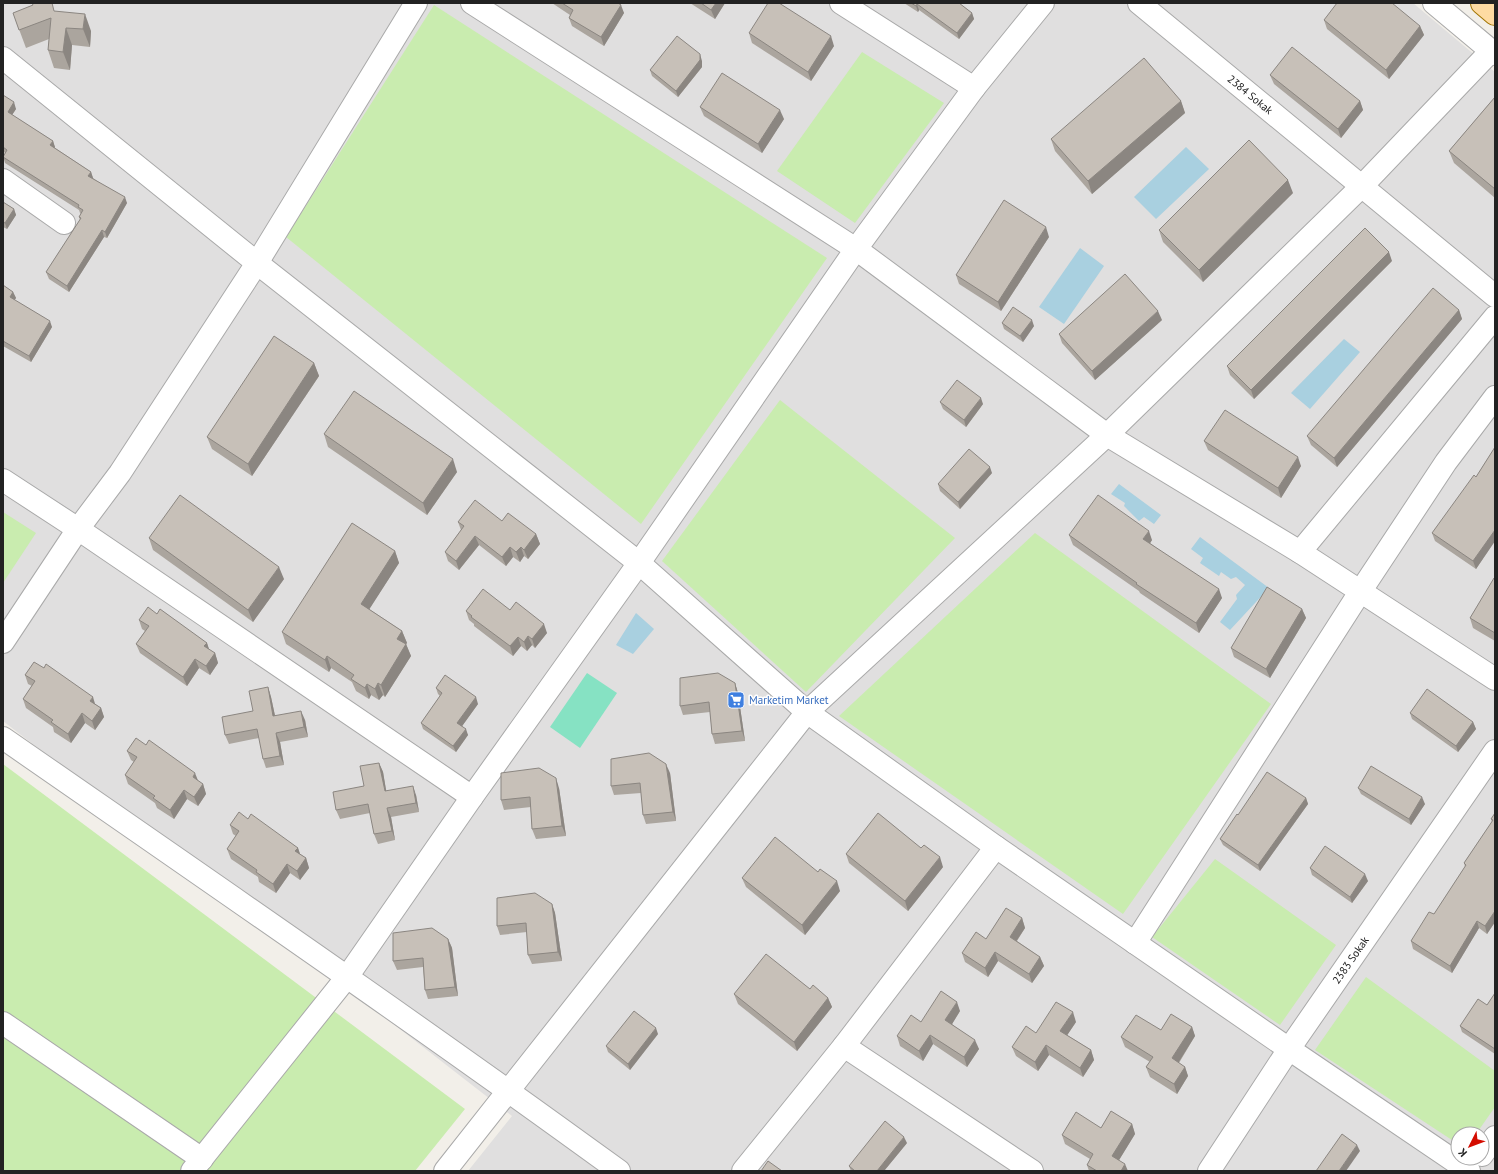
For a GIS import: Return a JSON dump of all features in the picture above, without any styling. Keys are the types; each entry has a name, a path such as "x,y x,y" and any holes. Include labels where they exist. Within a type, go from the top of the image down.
{"main road":[{"path":"1482,3 1495,14"}],"street":[{"path":"3,642 78,529 120,473 257,263 416,3"},
{"path":"472,3 856,249 1106,435 1300,552 1495,679"},
{"path":"841,3 974,88"},
{"path":"3,1022 197,1165 347,977 472,797 639,563 856,249 974,88 1044,3"},
{"name":"2384 Sokak","path":"1139,3 1495,296"},
{"path":"445,1171 807,712 1106,435 1362,186 1493,52 1434,3"},
{"path":"3,58 257,263 639,563 807,712 996,847 1289,1049 1470,1171"},
{"path":"3,180 64,223"},
{"path":"1300,552 1495,316"},
{"path":"1135,943 1360,592 1446,462 1495,397"},
{"path":"3,480 78,529 472,797"},
{"path":"3,738 508,1090 619,1171"},
{"name":"2383 Sokak","path":"1209,1171 1289,1049 1495,751"},
{"path":"743,1171 844,1046 996,847"},
{"path":"844,1046 1032,1171"}],"shaded area":[{"path":"3,3 1413,3 1495,72 1495,1171 468,1171 512,1116 3,721"}],"green space":[{"path":"434,5 827,258 641,524 286,237"},
{"path":"862,52 944,103 855,223 777,171"},
{"path":"780,400 955,538 806,692 662,561"},
{"path":"3,512 36,533 3,583"},
{"path":"1035,533 1271,704 1123,914 839,716"},
{"path":"587,673 617,693 580,748 550,727"},
{"path":"3,764 465,1109 415,1171 3,1171"},
{"path":"1215,859 1336,945 1280,1025 1152,937"},
{"path":"1366,977 1495,1071 1495,1107 1482,1126 1450,1126 1450,1139 1315,1050"}],"water":[{"path":"1186,147 1209,169 1156,219 1134,197"},
{"path":"1080,248 1104,266 1064,324 1039,307"},
{"path":"1344,339 1360,352 1310,409 1291,393"},
{"path":"1119,484 1161,515 1154,524 1144,517 1139,521 1124,506 1125,503 1111,494"},
{"path":"1200,537 1269,588 1230,630 1220,622 1237,599 1236,595 1245,585 1236,577 1231,579 1221,572 1219,576 1200,563 1203,558 1191,549"},
{"path":"636,613 654,629 633,654 616,645"}],"building":[{"path":"32,3 52,3 54,11 85,14 83,29 66,28 63,52 48,50 51,18 19,30 13,13 33,5"},
{"path":"562,3 618,3 621,5 601,37 569,18 573,10"},
{"path":"701,3 716,3 711,10"},
{"path":"768,3 779,3 831,36 808,72 749,33"},
{"path":"911,3 959,3 972,13 957,33 917,4 916,6"},
{"path":"1337,3 1392,3 1420,26 1386,70 1324,20"},
{"path":"677,36 700,54 700,60 676,91 650,70"},
{"path":"1292,47 1360,101 1338,129 1270,75"},
{"path":"1144,58 1181,101 1088,181 1051,139"},
{"path":"722,73 780,110 758,144 700,107"},
{"path":"3,95 14,102 8,112 53,141 50,145 91,172 88,176 125,197 105,232 102,230 67,286 46,272 81,218 79,217 83,210 78,207 79,205 3,157 7,150 3,147"},
{"path":"1495,97 1495,189 1449,151"},
{"path":"1249,140 1288,180 1199,270 1159,230"},
{"path":"1004,200 1046,227 998,302 956,275"},
{"path":"3,202 14,209 5,223 3,222"},
{"path":"1365,228 1389,252 1251,390 1227,366"},
{"path":"1125,274 1158,311 1092,371 1059,334"},
{"path":"3,285 13,292 10,297 50,321 29,356 3,341"},
{"path":"1433,288 1459,310 1334,458 1307,436"},
{"path":"1013,307 1032,320 1020,336 1002,323"},
{"path":"274,336 314,363 248,464 207,437"},
{"path":"957,380 981,398 964,420 940,402"},
{"path":"354,391 453,459 423,503 324,434"},
{"path":"1225,410 1298,457 1278,488 1204,441"},
{"path":"1495,447 1495,530 1473,561 1432,533 1474,475 1476,477"},
{"path":"969,449 990,467 958,502 938,484"},
{"path":"180,495 279,567 248,610 149,538"},
{"path":"1098,495 1149,531 1143,539 1219,589 1196,623 1136,584 1137,583 1069,535"},
{"path":"475,500 502,521 508,513 536,534 524,550 521,547 516,552 510,547 502,557 475,536 456,561 445,552 464,526 458,522"},
{"path":"352,523 395,551 361,604 402,631 397,639 406,644 381,685 378,683 375,689 367,684 365,688 351,679 354,675 327,656 325,660 282,632"},
{"path":"1495,578 1495,633 1470,618"},
{"path":"1267,587 1302,609 1266,669 1231,648"},
{"path":"483,589 510,610 516,602 544,624 532,639 528,636 524,642 518,637 510,646 471,617 472,616 466,611"},
{"path":"148,607 157,614 160,609 207,643 204,646 215,653 206,666 195,659 183,677 136,644 149,626 139,620"},
{"path":"34,662 44,668 46,664 93,697 90,701 101,708 92,721 82,713 68,734 51,722 53,720 23,699 35,681 25,675"},
{"path":"718,673 735,683 742,731 712,734 709,702 680,706 680,678"},
{"path":"445,675 476,697 457,723 466,729 453,746 421,723 442,693 436,688"},
{"path":"268,687 273,716 301,711 304,727 276,733 280,756 263,759 257,729 225,735 222,717 253,711 249,691"},
{"path":"1427,689 1473,722 1456,746 1410,713"},
{"path":"136,738 146,745 149,740 195,773 193,777 203,784 194,797 184,790 170,810 153,798 155,796 125,775 137,757 127,751"},
{"path":"649,753 666,764 673,812 643,815 640,783 611,786 611,759"},
{"path":"379,763 385,791 413,786 416,803 387,808 392,831 374,834 368,804 336,810 333,792 364,786 360,766"},
{"path":"1371,766 1422,797 1409,819 1358,788"},
{"path":"539,768 556,778 562,826 532,829 530,797 501,800 501,773"},
{"path":"1267,772 1306,798 1258,865 1220,839"},
{"path":"239,812 248,819 251,814 298,848 295,851 306,858 297,871 287,864 273,884 256,872 257,870 227,849 239,831 230,825"},
{"path":"878,813 921,848 924,845 940,857 905,901 846,854"},
{"path":"1495,813 1495,911 1485,926 1477,921 1450,966 1411,941 1429,912 1434,914 1466,865 1464,863 1493,820 1491,819"},
{"path":"775,837 818,872 820,869 837,881 802,925 742,878"},
{"path":"1325,846 1365,874 1350,897 1310,868"},
{"path":"535,893 552,904 558,952 528,955 526,923 497,926 497,898"},
{"path":"1006,908 1022,918 1010,937 1040,957 1029,974 995,952 985,968 962,953 976,932 986,939"},
{"path":"432,928 448,939 455,987 425,990 423,958 393,961 393,933"},
{"path":"766,954 810,989 813,985 828,998 794,1042 734,994"},
{"path":"941,991 957,1002 945,1020 975,1040 964,1057 930,1035 919,1051 897,1036 911,1015 921,1022"},
{"path":"1495,993 1495,1049 1460,1026 1478,999 1487,1005"},
{"path":"1056,1002 1073,1012 1060,1031 1091,1050 1080,1068 1046,1045 1035,1062 1012,1047 1026,1026 1036,1033"},
{"path":"634,1011 656,1028 628,1064 606,1046"},
{"path":"1171,1014 1192,1027 1172,1058 1185,1067 1174,1084 1146,1067 1153,1057 1121,1037 1136,1015 1161,1030"},
{"path":"1111,1111 1132,1124 1112,1156 1125,1164 1121,1171 1097,1171 1087,1165 1093,1154 1062,1135 1076,1112 1101,1128"},
{"path":"885,1121 904,1137 877,1171 855,1171 849,1166"},
{"path":"1342,1134 1357,1145 1339,1171 1316,1171"},
{"path":"768,1161 782,1171 761,1171"}],"place":[{"name":"Marketim Market","path":"736,700"}]}
